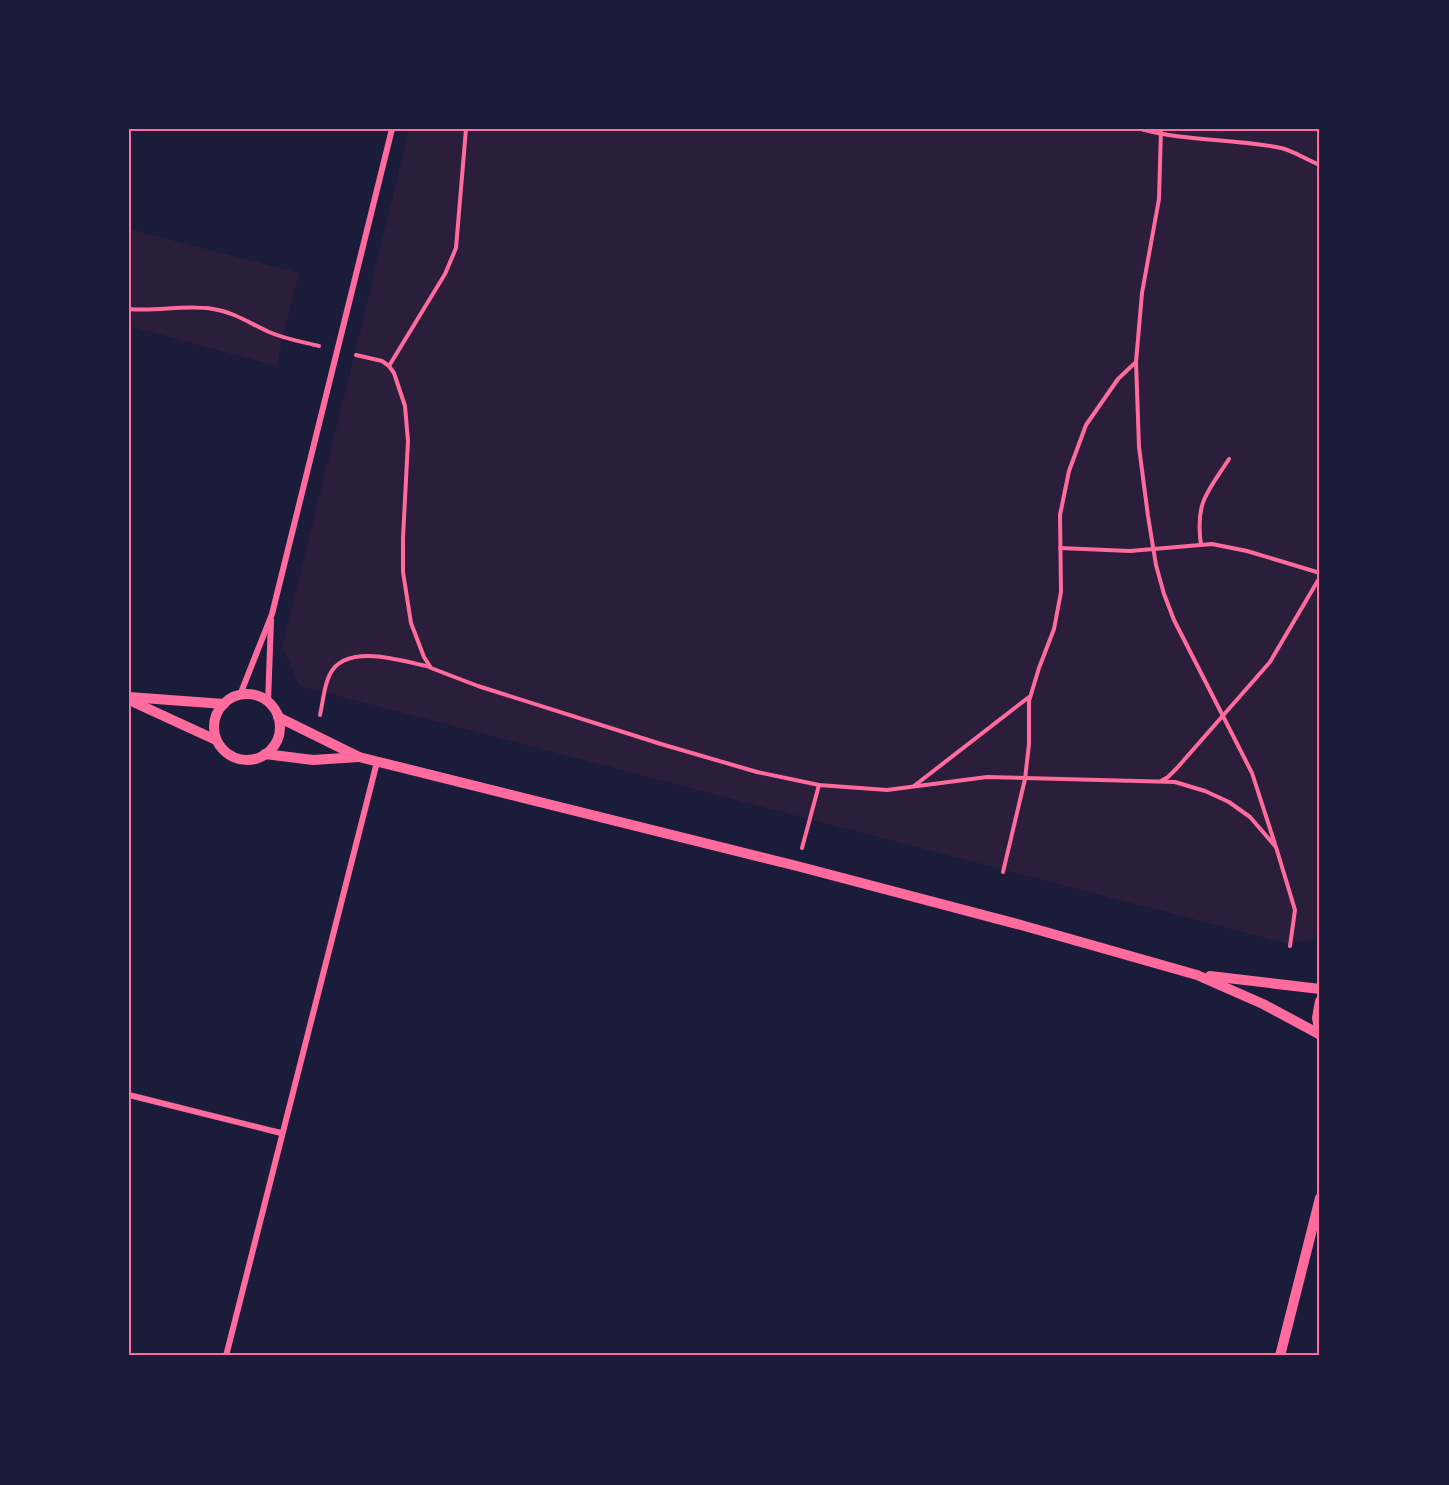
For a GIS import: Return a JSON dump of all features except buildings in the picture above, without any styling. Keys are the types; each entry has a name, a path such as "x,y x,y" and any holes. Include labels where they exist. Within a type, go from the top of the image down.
{"street":[{"path":"240,695 272,614 392,129"},
{"path":"268,703 272,614"},
{"path":"216,740 214,721 224,704 240,695 260,697 268,703 278,717 359,757 797,866 1032,928 1197,975 1263,1004 1320,1034"},
{"path":"129,698 224,704"},
{"path":"129,698 216,740 228,755 237,759 256,759 273,747 278,738 278,717"},
{"path":"265,754 313,760 359,757"},
{"path":"226,1356 376,762"},
{"path":"1197,975 1320,988"},
{"path":"1320,1001 1317,1018 1320,1034"},
{"path":"129,1095 281,1133"},
{"path":"1280,1356 1320,1198"}],"path":[{"path":"389,366 445,274 456,248 466,129"},
{"path":"1142,129 1284,148 1320,165"},
{"path":"1161,132 1159,199 1142,293 1136,362 1139,447 1154,549 1164,594 1174,620 1252,773 1295,910 1290,946"},
{"path":"129,309 155,310 192,307 216,309 234,314 270,332 382,361 389,366 401,393 407,420 403,537 403,572 407,601 411,623 424,657 431,668"},
{"path":"1003,872 1025,778 1029,744 1029,701 1054,629 1061,592 1060,515 1069,471 1086,425 1118,379 1136,362"},
{"path":"1201,545 1199,514 1202,501 1229,459"},
{"path":"1060,548 1154,549 1212,544 1247,551 1320,575 1270,663 1177,768 1168,777 1159,781"},
{"path":"315,735 328,675 335,666 354,656 391,658 431,668 478,686 661,744 757,772 819,785 888,790 987,777 1175,782 1205,791 1229,802 1250,817 1276,847"},
{"path":"914,787 1031,696"},
{"path":"797,866 819,785"}],"shaded area":[{"path":"409,129 1320,129 1320,931 1315,938 1288,944 300,686 282,646"},
{"path":"129,229 299,273 276,366 129,326"}]}
